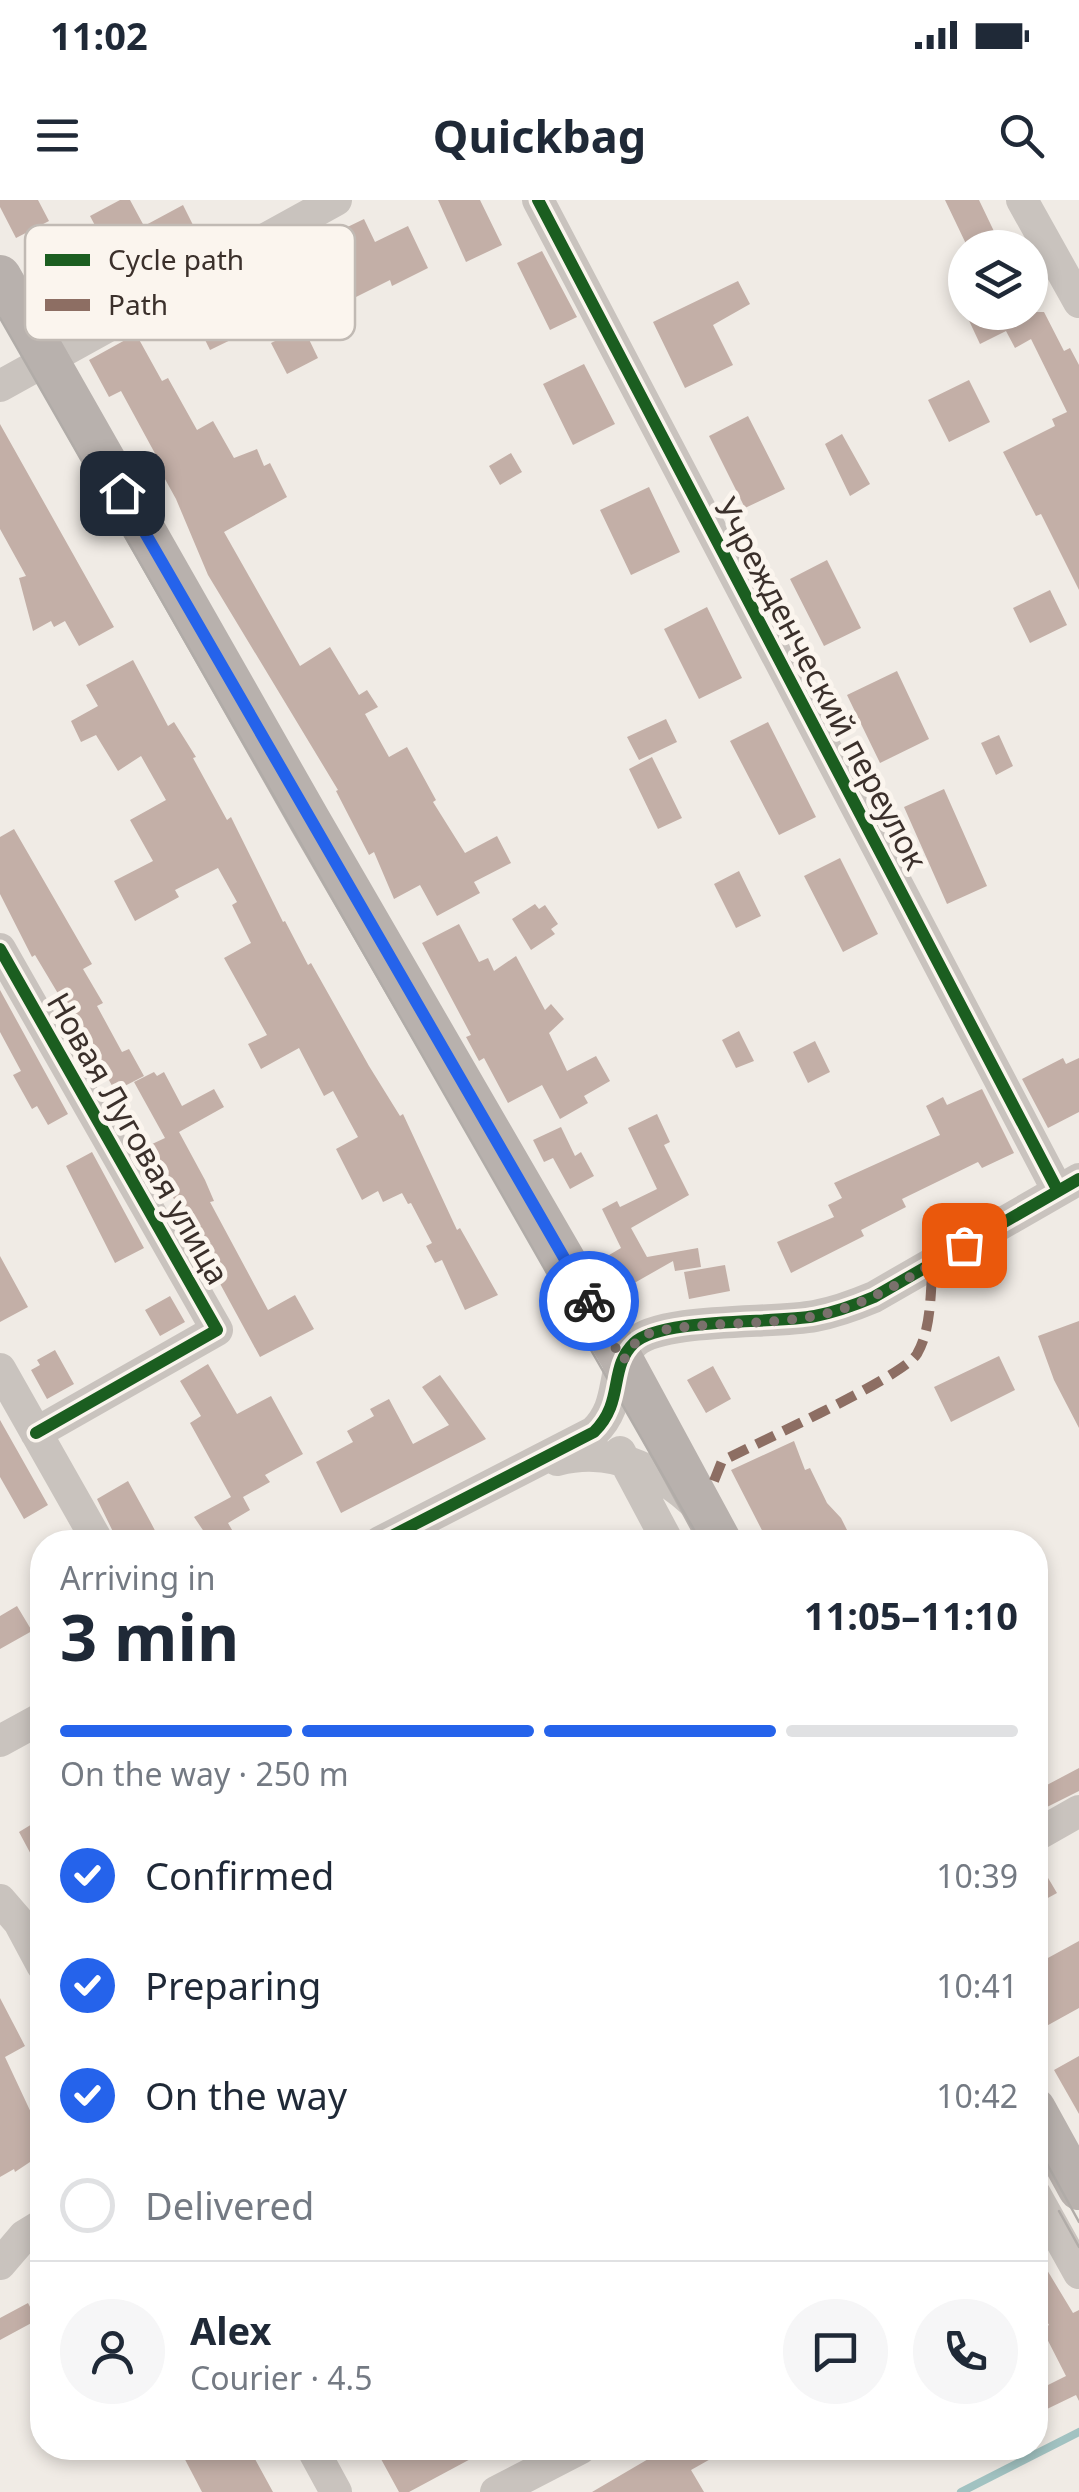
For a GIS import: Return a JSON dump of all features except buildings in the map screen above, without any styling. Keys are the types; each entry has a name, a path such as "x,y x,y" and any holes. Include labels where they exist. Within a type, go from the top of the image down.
{"main road":[{"path":"0,276 25,322"},
{"path":"35,340 623,1361 711,1530"},
{"path":"1048,2158 1055,2184"}],"street":[{"path":"291,225 336,200"},
{"name":"Учрежденческий переулок","path":"538,200 1068,1185"},
{"path":"1022,200 1079,302"},
{"path":"0,386 84,340"},
{"name":"Новая Луговая улица","path":"0,949 216,1330 36,1434"},
{"path":"404,1530 594,1432 610,1414 623,1361 638,1339 652,1332 813,1317 845,1309 874,1297 1068,1185"},
{"path":"0,1369 91,1530"},
{"path":"610,1414 622,1459 661,1530"},
{"path":"514,1474 584,1455 622,1459 671,1483 710,1530"},
{"path":"0,1742 30,1725"},
{"path":"1048,1829 1079,1811"},
{"path":"15,1916 30,1943"},
{"path":"1055,2184 1079,2273"},
{"path":"0,2264 30,2232"},
{"path":"319,2460 336,2492"},
{"path":"496,2492 558,2460"}],"waterway":[{"path":"1048,2448 1079,2432"},
{"path":"961,2492 1024,2460"}],"tram line":[{"path":"0,318 694,1530"},
{"path":"1048,2166 1079,2222"},
{"path":"1059,2211 1079,2247"}],"marked path":[{"path":"714,1481 722,1461 906,1365 922,1344 933,1263"}],"cycle path":[{"path":"538,200 1058,1191"},
{"path":"0,949 217,1330 36,1433"},
{"path":"403,1530 594,1432 610,1409 626,1353 648,1335 693,1325 815,1316 853,1305 874,1297 1079,1179"}],"way so far":[{"path":"589,1301 623,1361 638,1339 652,1332 813,1317 845,1309 874,1297 964,1245"}],"route":[{"path":"122,493 589,1301"}]}
